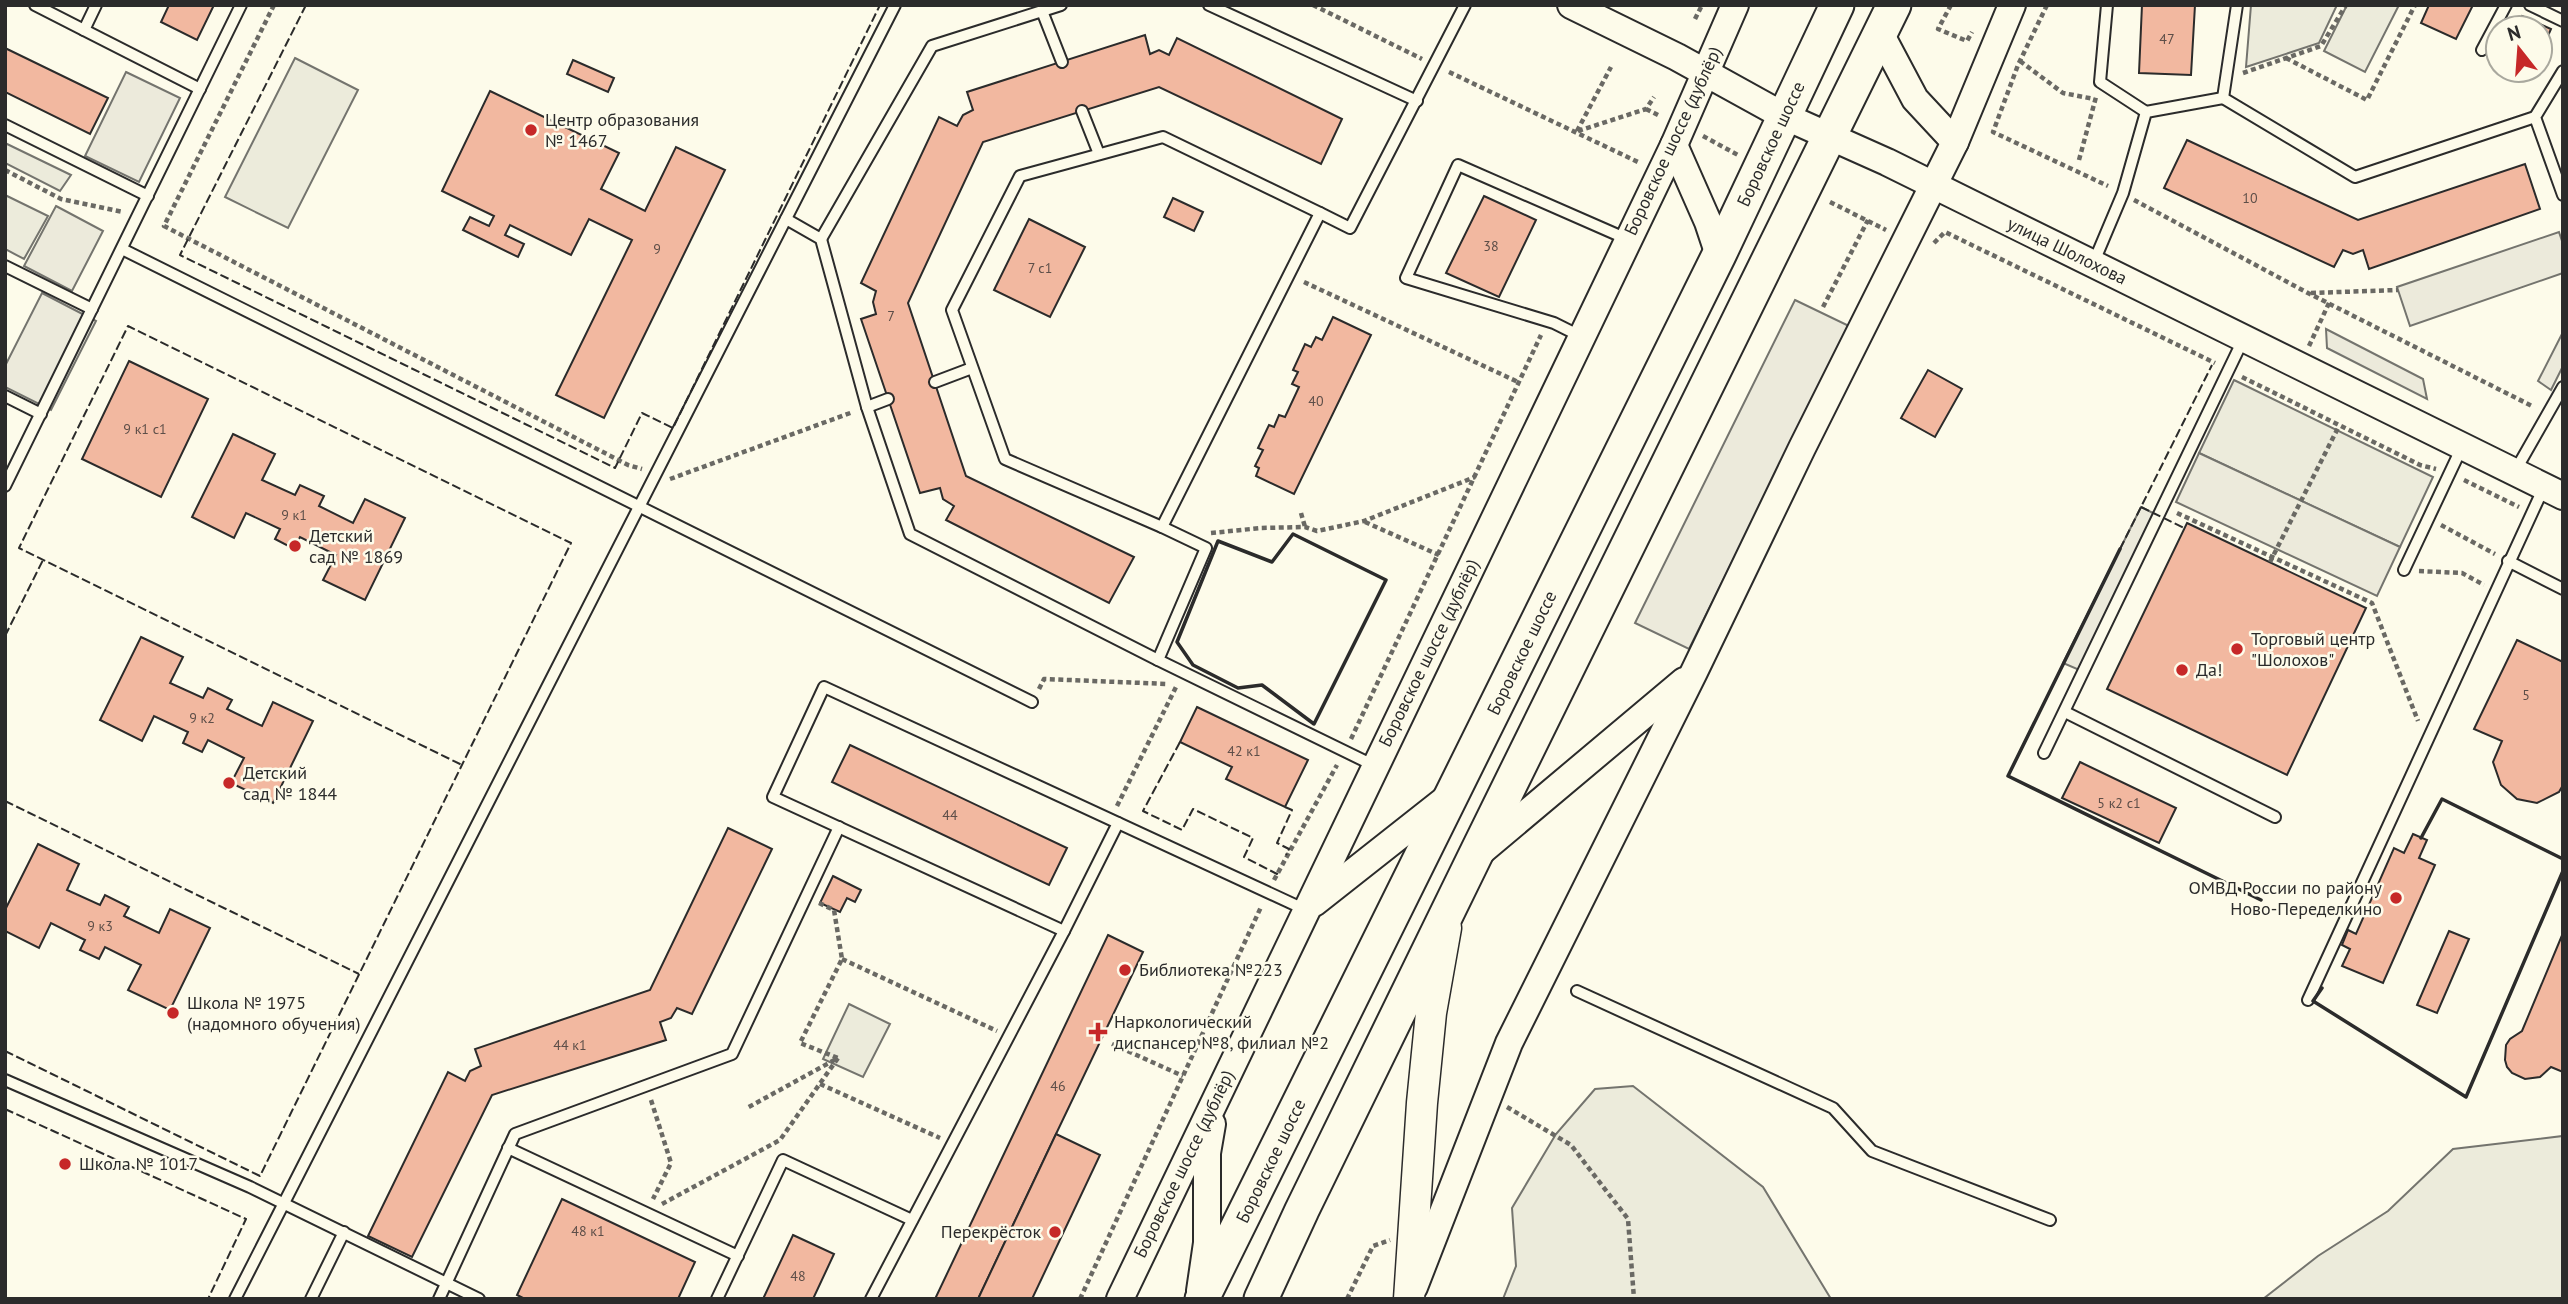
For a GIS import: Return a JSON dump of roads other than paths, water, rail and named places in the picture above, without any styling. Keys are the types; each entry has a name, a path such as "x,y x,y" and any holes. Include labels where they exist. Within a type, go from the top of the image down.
{"main road":[{"name":"Боровское шоссе","path":"1201,1299 1719,255 1837,5"},
{"path":"1261,1299 1474,858 1887,19"},
{"path":"1410,1298 1422,1103 1431,1013 1449,910"}],"street":[{"name":"улица Шолохова","path":"1571,5 1677,57 1784,116 1932,185 2553,492"},
{"name":"Боровское шоссе (дублёр)","path":"1120,1299 1674,145 1735,5"},
{"path":"1410,1298 1509,1043 1955,142 2012,5"},
{"path":"1887,19 1915,99 1955,142"},
{"path":"1674,145 1708,222 1719,255"},
{"path":"1474,858 1694,672"},
{"path":"1306,910 1452,794"},
{"path":"1201,1299 1207,1243 1207,1153 1218,1094"}],"lane":[{"path":"35,5 200,89"},
{"path":"84,30 96,5"},
{"path":"5,486 241,5"},
{"path":"234,1299 895,5"},
{"path":"821,239 932,46 1061,5"},
{"path":"1209,5 1417,101"},
{"path":"1158,660 1206,548 1005,458 952,310 1020,176 1163,137 1350,228 1465,5"},
{"path":"2107,5 2100,82 2146,112 2223,98 2355,177 2535,117 2563,71"},
{"path":"2223,98 2236,5"},
{"path":"2482,50 2506,5"},
{"path":"2530,5 2563,21"},
{"path":"1042,11 1062,62"},
{"path":"1082,111 1099,155"},
{"path":"2093,264 2123,193 2146,112"},
{"path":"2535,117 2563,195"},
{"path":"5,125 148,196"},
{"path":"1582,337 1554,323 1406,278 1458,166 1627,239"},
{"path":"1162,527 1320,213"},
{"path":"786,219 821,239 867,407 910,534 1375,766"},
{"path":"122,249 1032,702"},
{"path":"5,266 92,309"},
{"path":"2045,754 2244,338"},
{"path":"935,382 972,368"},
{"path":"2514,473 2563,387"},
{"path":"5,397 41,414"},
{"path":"867,407 888,399"},
{"path":"2404,570 2462,447"},
{"path":"2308,1000 2508,561 2553,492"},
{"path":"2508,561 2563,589"},
{"path":"1064,932 773,797 824,687 1306,910"},
{"path":"2065,712 2275,817"},
{"path":"871,1299 1064,932 1114,821"},
{"path":"439,1299 515,1134 732,1054 839,827"},
{"path":"1577,990 1833,1108 1872,1151 2050,1220"},
{"path":"5,1080 285,1203 479,1299"},
{"path":"508,1148 738,1256"},
{"path":"717,1299 783,1160 912,1220"},
{"path":"311,1299 344,1232"}],"place":[{"name":"Центр образования № 1467","path":"531,130"},
{"name":"Детский сад № 1869","path":"295,546"},
{"name":"Торговый центр \"Шолохов\"","path":"2237,649"},
{"name":"Да!","path":"2182,670"},
{"name":"Детский сад № 1844","path":"229,783"},
{"name":"ОМВД России по району Ново-Переделкино","path":"2396,898"},
{"name":"Библиотека №223","path":"1125,970"},
{"name":"Школа № 1975 (надомного обучения)","path":"173,1013"},
{"name":"Наркологический диспансер №8, филиал №2","path":"1098,1032"},
{"name":"Школа № 1017","path":"65,1164"},
{"name":"Перекрёсток","path":"1055,1232"}]}
